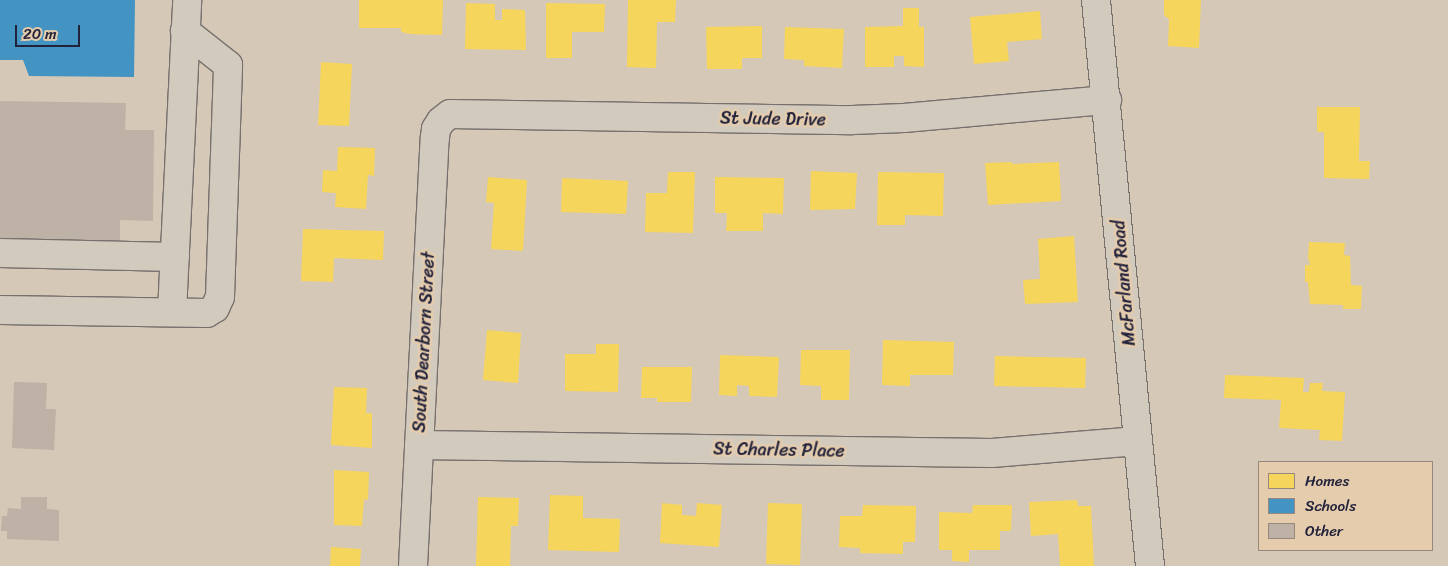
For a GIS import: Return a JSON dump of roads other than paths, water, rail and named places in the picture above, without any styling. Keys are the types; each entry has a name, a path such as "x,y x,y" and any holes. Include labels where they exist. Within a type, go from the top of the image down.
{"street":[{"path":"172,312 187,0"},
{"name":"McFarland Road","path":"1096,0 1150,566"},
{"path":"0,310 206,313 215,308 220,297 228,65 185,31"},
{"name":"St Jude Drive","path":"441,120 454,113 852,120 895,119 1106,100"},
{"name":"South Dearborn Street","path":"413,566 435,138 436,129 441,120"},
{"path":"0,253 175,257"},
{"name":"St Charles Place","path":"419,445 992,453 1138,440"}]}
